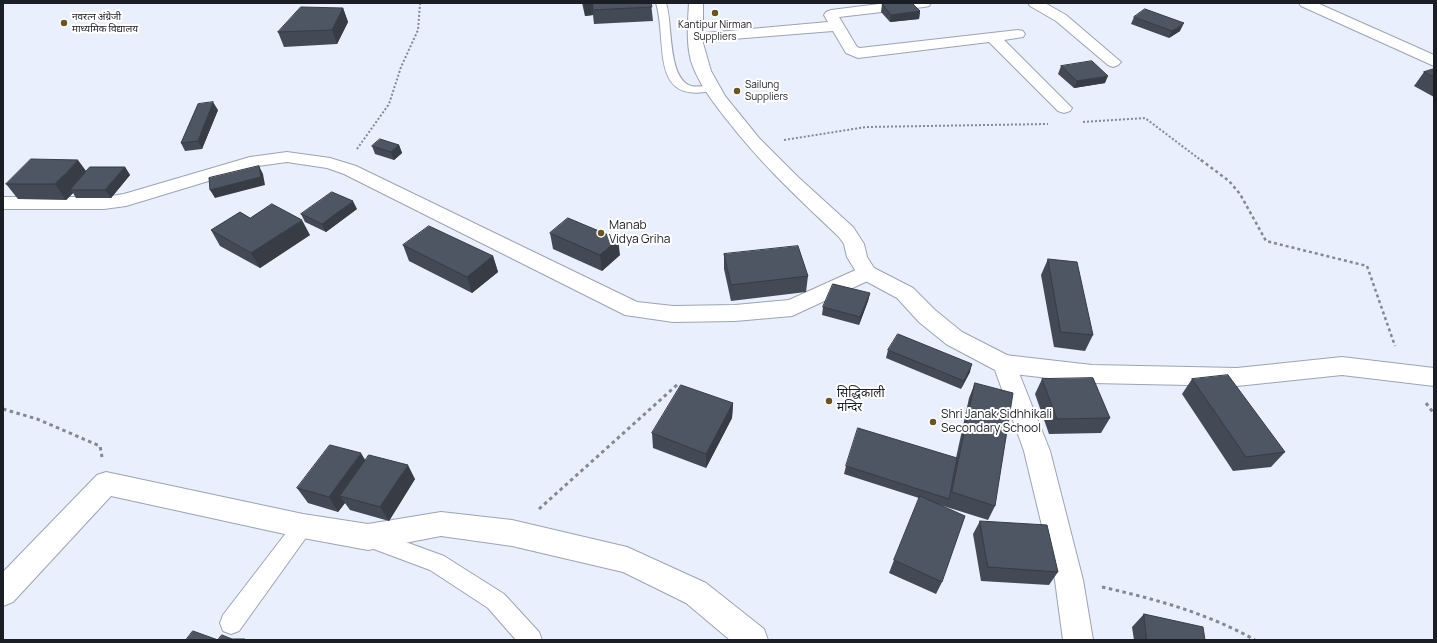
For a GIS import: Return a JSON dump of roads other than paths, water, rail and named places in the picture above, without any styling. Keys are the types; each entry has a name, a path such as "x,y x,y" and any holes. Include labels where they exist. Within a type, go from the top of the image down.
{"street":[{"path":"696,3 695,38 701,63 711,88 715,96 756,145 781,173 846,232 854,244 857,257 867,273 905,293 927,316 954,338 1005,364 1092,374 1237,377 1342,366 1434,377"},
{"path":"924,3 896,4 831,15 851,50 858,53 1018,34"},
{"path":"1035,3 1060,18 1113,62"},
{"path":"1306,3 1434,61"},
{"path":"695,38 837,26"},
{"path":"993,37 1064,108"},
{"path":"3,203 104,202 126,200 256,161 286,157 330,163 350,170 633,309 673,314 792,308 867,273"},
{"path":"1005,364 1037,451 1069,580 1078,640"},
{"path":"3,592 106,483 303,526 368,538 441,524 512,533 627,560 696,593 753,640"}],"lane":[{"path":"661,3 664,12 670,69 675,79 679,85 686,88 711,88"},
{"path":"231,623 303,526"},
{"path":"368,538 437,563 496,600 531,640"}],"place":[{"name":"Kantipur Nirman Suppliers","path":"715,13"},
{"name":"नवरत्न अंग्रेजी माध्यमिक विद्यालय","path":"64,23"},
{"name":"Sailung Suppliers","path":"737,91"},
{"name":"Manab Vidya Griha","path":"601,233"},
{"name":"सिद्धिकाली मन्दिर","path":"829,401"},
{"name":"Shri Janak Sidhhikali Secondary School","path":"933,422"}]}
